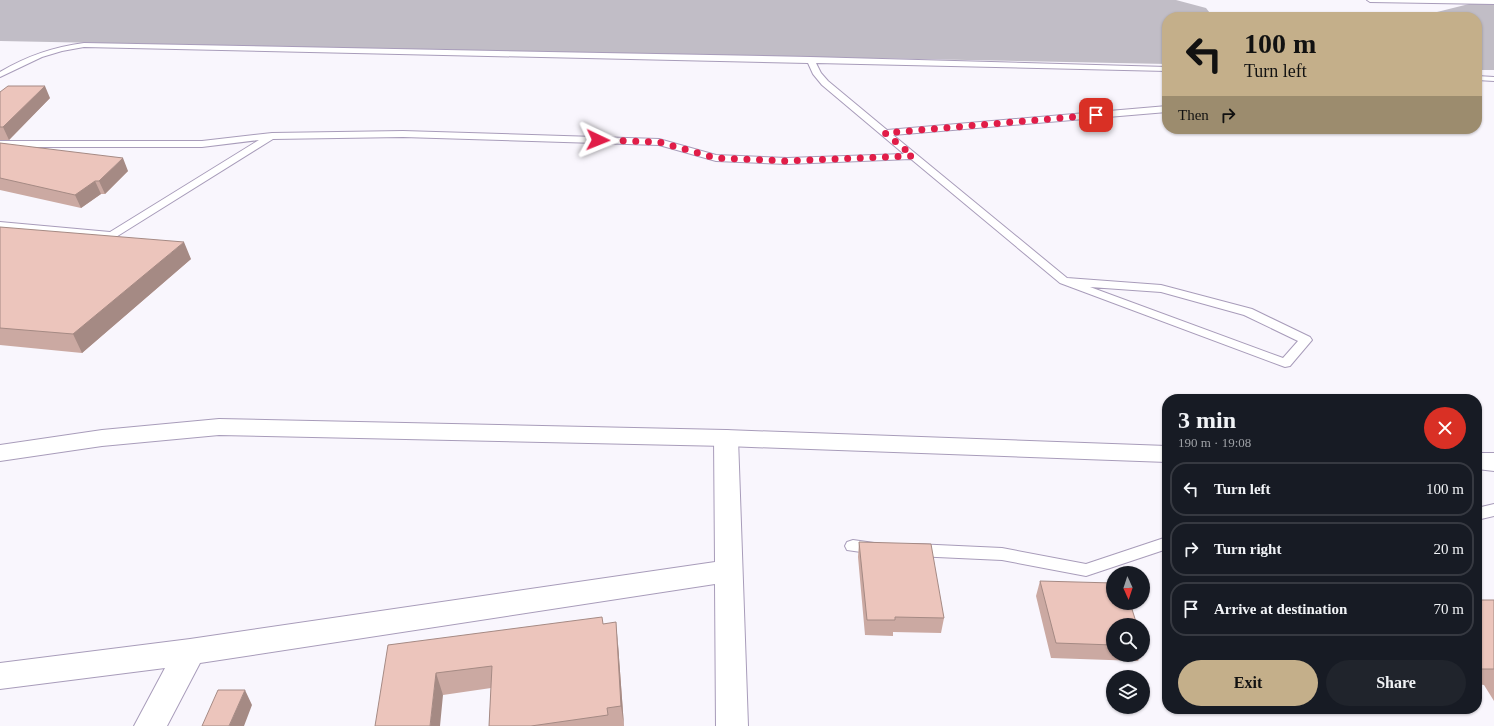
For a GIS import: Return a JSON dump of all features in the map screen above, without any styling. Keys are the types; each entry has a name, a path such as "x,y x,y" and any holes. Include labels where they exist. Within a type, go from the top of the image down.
{"street":[{"path":"0,453 102,438 219,427 726,438 1162,454"},
{"path":"726,438 732,726"},
{"path":"1482,461 1494,462"},
{"path":"0,676 190,652 729,571"},
{"path":"150,726 190,652"}],"lane":[{"path":"1370,0 1494,2"},
{"path":"0,75 41,53 67,47 84,46 377,50 810,59 1162,70"},
{"path":"810,59 816,74 821,79 1064,281 1285,363 1306,340 1248,312 1161,289 1064,281"},
{"path":"1482,78 1494,79"},
{"path":"885,133 1162,109"},
{"path":"0,144 202,144 272,136 403,134 659,142 716,158 787,161 913,156"},
{"path":"0,225 112,235 272,136"},
{"path":"1482,513 1494,510"},
{"path":"853,546 1002,554 1086,570 1162,545"}],"building":[{"path":"8,86 45,86 3,127 0,127 0,92"},
{"path":"0,143 123,158 99,181 95,181 75,195 0,178"},
{"path":"0,227 184,242 73,334 0,328"},
{"path":"859,542 931,544 944,618 895,617 895,620 867,620"},
{"path":"1040,581 1106,583 1106,610 1132,610 1135,618 1106,618 1106,645 1056,643"},
{"path":"1482,600 1494,600 1494,669 1482,669"},
{"path":"602,617 603,624 616,622 621,706 607,708 608,715 531,726 489,726 492,666 436,673 430,726 375,726 388,645"},
{"path":"218,690 245,690 229,726 202,726"}],"runway":[{"path":"0,10 1162,31"},
{"path":"1482,36 1494,36"}],"route":[{"path":"598,140 659,142 716,158 787,161 854,159 913,156 885,133 941,127 1096,115"}]}
